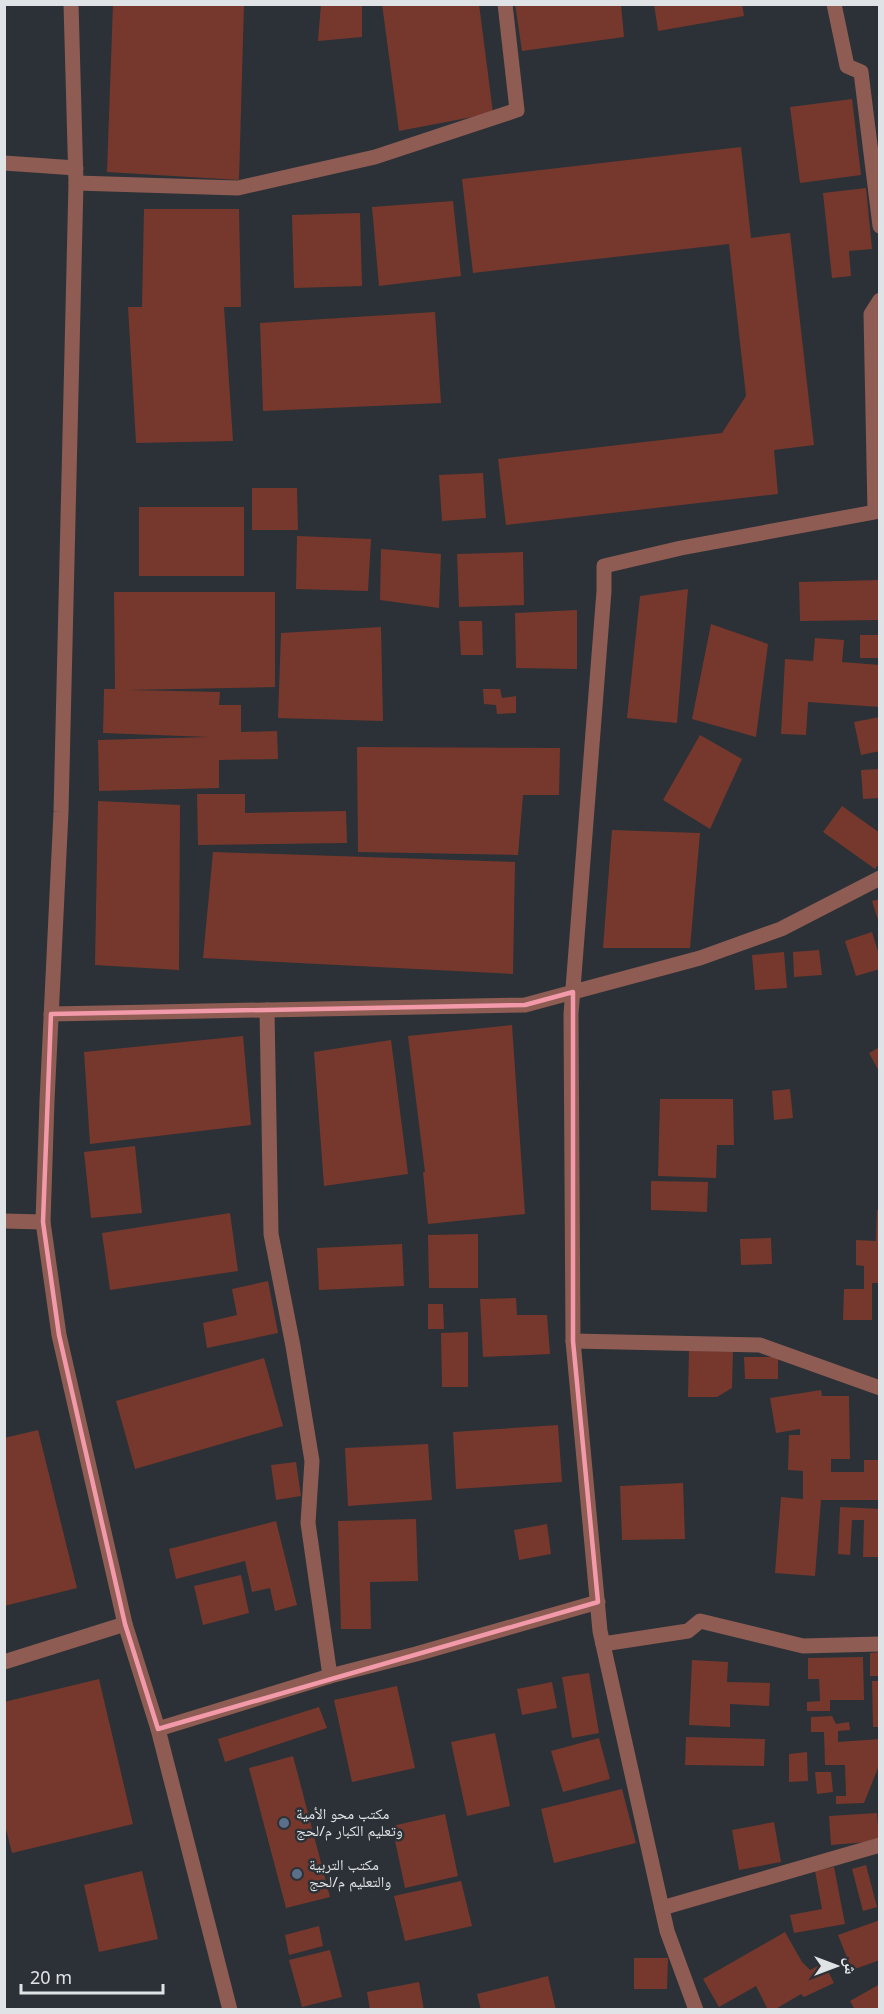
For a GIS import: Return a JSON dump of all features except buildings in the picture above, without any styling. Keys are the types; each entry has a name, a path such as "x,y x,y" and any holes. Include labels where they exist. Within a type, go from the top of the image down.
{"street":[{"path":"71,4 76,175 61,812 44,1222 59,1335 125,1624 158,1729 230,2010"},
{"path":"4,163 76,175 238,188 375,157 517,110 505,4"},
{"path":"834,4 847,66 861,72 879,226"},
{"path":"696,2010 667,1931 603,1644 573,1341 573,992 604,591 604,566 681,548 877,513 876,382 871,314 879,300"},
{"path":"51,1014 525,1005 700,958 781,929 879,878"},
{"path":"267,1010 271,1234 312,1461 308,1523 330,1677"},
{"path":"4,1221 44,1222"},
{"path":"573,1341 760,1345 879,1388"},
{"path":"158,1729 330,1677 598,1602"},
{"path":"603,1644 688,1631 700,1621 803,1646 879,1644"},
{"path":"4,1662 125,1624"},
{"path":"662,1908 879,1845"}],"highlighted area":[{"path":"573,992 573,1341 598,1602 158,1729 125,1624 59,1335 43,1222 51,1014 525,1005"}],"place":[{"name":"مكتب محو الأمية وتعليم الكبار م/لحج","path":"284,1823"},
{"name":"مكتب التربية والتعليم م/لحج","path":"297,1874"}]}
